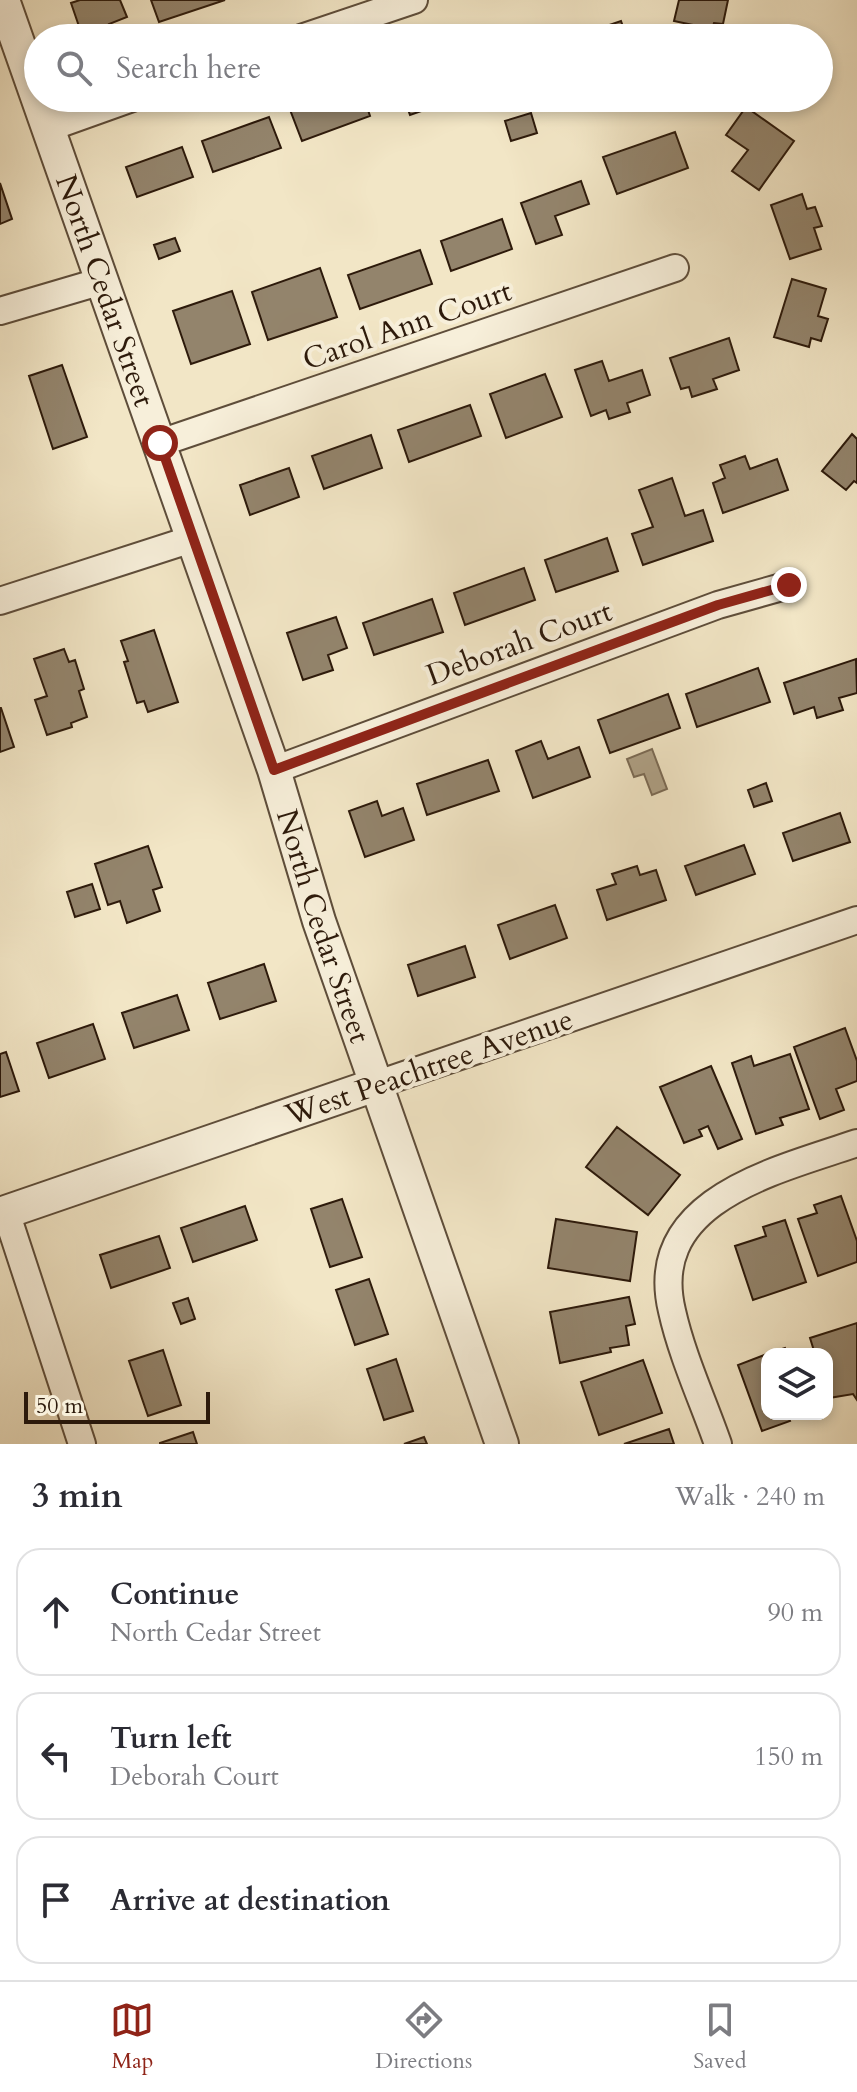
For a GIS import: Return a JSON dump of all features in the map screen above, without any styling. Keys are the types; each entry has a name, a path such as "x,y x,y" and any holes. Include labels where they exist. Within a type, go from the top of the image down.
{"street":[{"name":"North Cedar Street","path":"3,0 24,60"},
{"path":"343,24 414,0"},
{"name":"North Cedar Street","path":"42,112 274,770 319,921 502,1444"},
{"path":"48,128 93,112"},
{"name":"Carol Ann Court","path":"160,443 675,268"},
{"path":"0,311 102,281"},
{"path":"0,601 192,539"},
{"name":"Deborah Court","path":"274,770 718,605 789,585"},
{"name":"West Peachtree Avenue","path":"3,1213 857,920"},
{"path":"718,1444 671,1311 668,1284 673,1251 693,1220 726,1192 857,1143"},
{"path":"3,1213 82,1444"}],"shaded area":[{"path":"652,749 667,789 652,795 644,774 634,777 627,759"}],"building":[{"path":"80,0 120,0 127,17 109,24 78,24 71,3"},
{"path":"151,0 225,0 159,22"},
{"path":"679,0 728,0 723,24 674,21"},
{"path":"291,112 369,112 370,116 302,141"},
{"path":"742,112 753,112 794,141 759,190 732,171 748,150 726,135"},
{"path":"531,113 537,133 511,141 505,121"},
{"path":"269,117 281,148 213,172 202,141"},
{"path":"675,132 688,168 617,194 603,157"},
{"path":"182,147 193,177 137,197 126,167"},
{"path":"581,181 589,204 555,216 562,235 536,244 521,203"},
{"path":"0,183 12,219 0,224"},
{"path":"802,194 807,209 815,207 822,226 814,228 821,249 790,259 771,205"},
{"path":"502,219 512,249 451,271 441,241"},
{"path":"175,238 180,251 159,259 154,245"},
{"path":"420,250 432,284 360,309 348,275"},
{"path":"320,268 337,317 268,340 252,292"},
{"path":"792,279 826,289 818,316 828,319 821,341 811,338 809,347 774,337"},
{"path":"232,291 250,344 191,364 173,311"},
{"path":"729,338 739,370 713,379 717,389 692,397 689,387 681,389 670,358"},
{"path":"602,361 609,381 642,370 650,395 627,403 630,412 609,419 606,410 591,416 575,370"},
{"path":"62,365 87,437 53,449 29,376"},
{"path":"545,374 562,417 506,438 490,394"},
{"path":"470,405 481,436 409,462 398,430"},
{"path":"852,434 857,439 857,483 854,481 846,490 822,471"},
{"path":"371,435 382,468 324,489 312,456"},
{"path":"745,456 750,469 777,459 788,490 723,513 713,483 725,478 720,465"},
{"path":"289,468 299,497 250,515 240,485"},
{"path":"672,478 685,516 703,510 713,541 643,565 632,534 653,527 639,490"},
{"path":"607,538 618,571 556,592 545,560"},
{"path":"524,568 535,600 465,625 454,593"},
{"path":"432,599 443,632 374,655 363,623"},
{"path":"336,617 347,648 328,655 333,670 303,680 287,633"},
{"path":"154,630 178,702 148,712 144,701 137,703 121,641"},
{"path":"64,649 69,662 75,660 84,689 79,691 87,717 71,723 72,727 47,735 35,700 47,696 34,659"},
{"path":"856,659 857,693 839,698 843,710 817,718 814,707 794,714 784,683"},
{"path":"758,668 770,702 697,727 686,694"},
{"path":"668,694 680,728 610,753 598,720"},
{"path":"0,708 14,747 0,752"},
{"path":"541,741 548,759 579,747 590,777 533,798 516,751"},
{"path":"488,760 499,791 427,815 417,784"},
{"path":"766,783 772,801 754,807 748,790"},
{"path":"377,801 382,816 403,808 414,840 365,857 349,811"},
{"path":"840,813 850,842 793,861 783,833"},
{"path":"744,845 755,874 696,895 685,866"},
{"path":"148,846 162,887 153,890 160,911 127,923 120,901 108,905 95,864"},
{"path":"637,866 640,875 656,870 666,900 607,920 597,890 616,884 612,874"},
{"path":"92,884 100,909 75,917 67,892"},
{"path":"555,905 567,938 510,959 498,925"},
{"path":"465,946 475,977 418,996 408,965"},
{"path":"264,964 276,1001 220,1019 208,983"},
{"path":"177,995 189,1030 134,1048 122,1013"},
{"path":"93,1024 105,1059 49,1078 37,1043"},
{"path":"845,1028 857,1061 857,1081 836,1089 844,1110 820,1119 794,1047"},
{"path":"6,1052 19,1091 0,1097 0,1054"},
{"path":"790,1054 809,1109 780,1118 783,1125 756,1134 732,1063 751,1056 754,1066"},
{"path":"711,1066 742,1139 718,1149 708,1126 699,1130 702,1136 684,1143 660,1087"},
{"path":"617,1127 680,1175 648,1215 586,1167"},
{"path":"841,1196 857,1241 857,1262 818,1276 798,1219 817,1213 814,1205"},
{"path":"342,1199 362,1257 330,1267 311,1209"},
{"path":"245,1206 257,1240 193,1262 181,1228"},
{"path":"556,1219 637,1232 630,1281 548,1268"},
{"path":"785,1220 806,1282 753,1300 735,1246 766,1236 763,1227"},
{"path":"159,1236 170,1268 111,1288 100,1255"},
{"path":"369,1279 388,1334 355,1345 336,1290"},
{"path":"629,1297 635,1324 626,1326 629,1345 560,1363 550,1312"},
{"path":"188,1298 195,1319 181,1324 173,1303"},
{"path":"857,1323 857,1400 853,1394 833,1397 833,1348 813,1348 810,1338"},
{"path":"163,1350 181,1405 148,1416 129,1361"},
{"path":"761,1356 761,1420 790,1421 762,1431 738,1365"},
{"path":"396,1359 413,1411 384,1420 367,1369"},
{"path":"643,1360 662,1413 599,1435 581,1382"},
{"path":"669,1429 674,1444 624,1444"},
{"path":"193,1432 197,1444 160,1444 160,1443"},
{"path":"424,1437 427,1444 404,1444"}],"route":[{"path":"160,443 274,770 429,709 718,605 789,585"}]}
